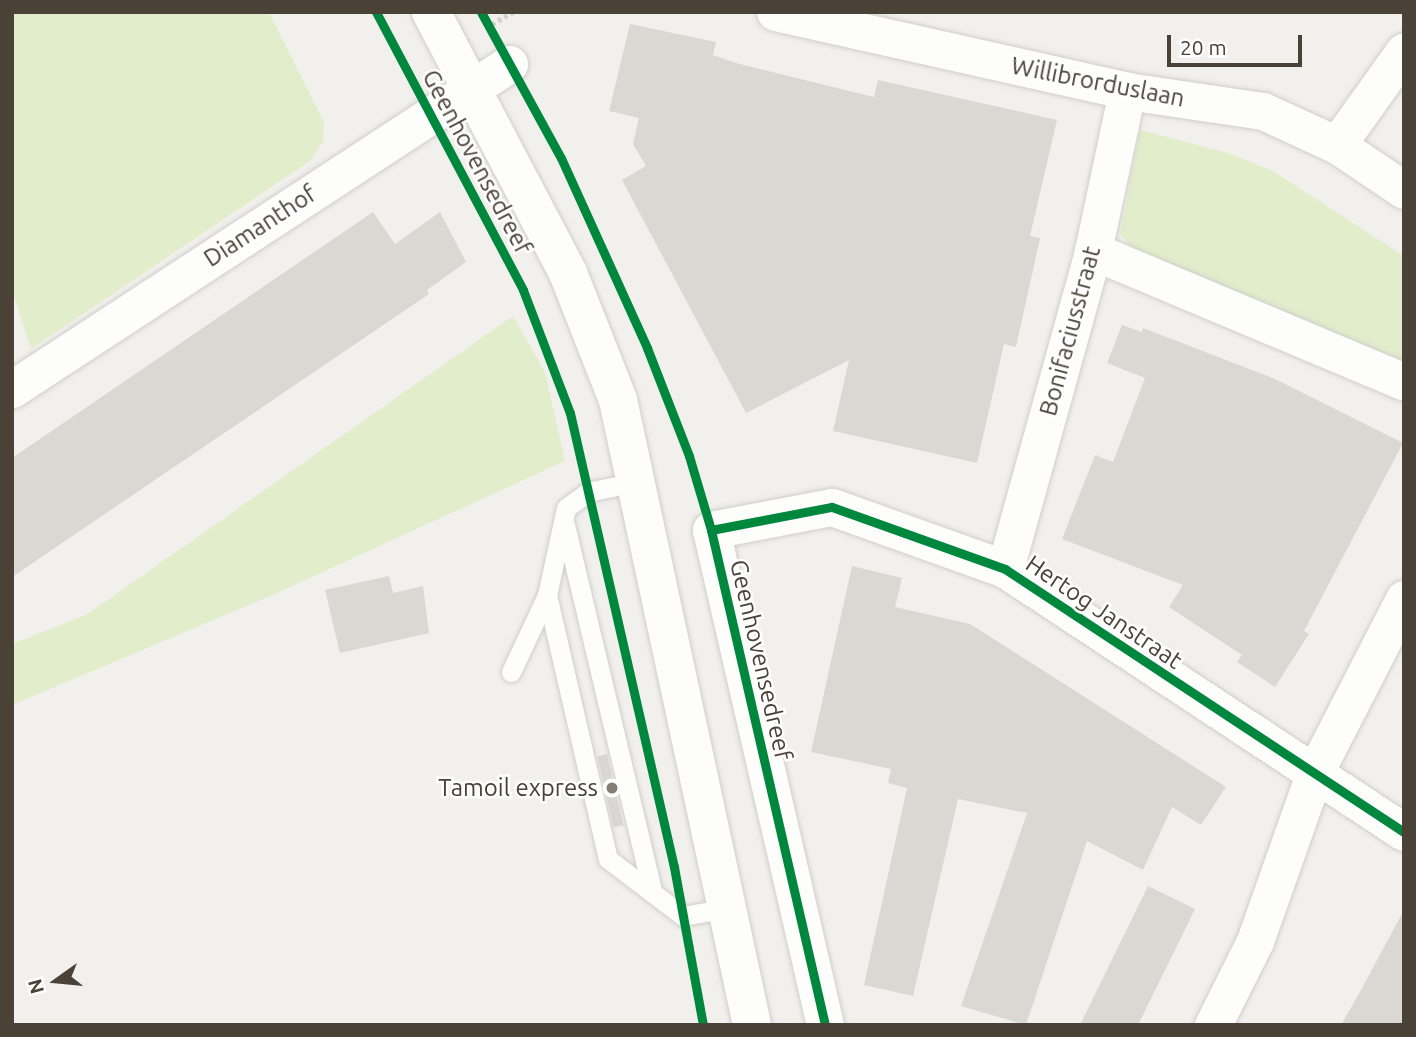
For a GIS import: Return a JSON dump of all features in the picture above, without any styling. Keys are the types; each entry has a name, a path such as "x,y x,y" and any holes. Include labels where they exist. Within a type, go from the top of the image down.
{"street":[{"name":"Geenhovensedreef","path":"431,12 568,273 618,400 752,1025"},
{"name":"Willibrorduslaan","path":"775,12 1127,91 1264,111 1336,145 1404,190"},
{"path":"1336,145 1404,51"},
{"name":"Diamanthof","path":"12,389 509,64"},
{"name":"Bonifaciusstraat","path":"1005,569 1093,251 1127,91"},
{"path":"1093,251 1404,382"},
{"name":"Hertog Janstraat","path":"711,530 832,507 1005,569 1404,832"},
{"name":"Geenhovensedreef","path":"711,530 825,1025"},
{"path":"1213,1025 1255,941 1314,774 1404,599"}],"lane":[{"path":"511,672 547,595 566,508 588,492 635,482"},
{"path":"564,520 653,893"},
{"path":"547,595 608,859 683,916 728,908"}],"path":[{"path":"509,64 486,22 513,12"}],"green space":[{"path":"12,12 269,12 324,122 323,141 310,161 31,349 12,290"},
{"path":"1140,130 1228,153 1273,171 1404,256 1404,362 1140,257 1120,234"},
{"path":"513,316 545,372 565,461 268,597 12,705 12,644 86,615"}],"building":[{"path":"630,24 716,42 713,55 874,97 878,80 1057,120 1030,236 1040,238 1016,347 1004,344 977,463 833,431 849,360 746,413 622,180 646,166 633,144 639,118 609,111"},
{"path":"373,212 395,244 440,212 466,262 427,290 429,294 12,577 12,458"},
{"path":"1122,325 1142,332 1143,328 1275,379 1403,443 1304,631 1309,634 1275,687 1237,662 1242,655 1169,607 1183,585 1062,539 1095,455 1113,462 1145,378 1107,363"},
{"path":"852,566 902,578 895,607 970,624 1226,787 1201,825 1172,807 1143,870 1087,841 1026,1025 961,1006 1027,813 958,799 913,996 864,985 907,788 888,783 891,769 811,752"},
{"path":"389,576 393,593 423,586 429,633 340,653 325,590"},
{"path":"607,754 623,825 614,827 597,756"},
{"path":"1148,886 1195,909 1175,950 1138,1025 1080,1025"},
{"path":"1404,910 1404,1025 1341,1025 1361,990"}],"cycle path":[{"path":"376,12 523,290 570,413 674,867 703,1025"},
{"path":"481,12 561,158 647,348 689,456 711,530 825,1025"},
{"path":"711,530 832,507 1005,569 1404,832"}],"place":[{"name":"Tamoil express","path":"612,788"}]}
